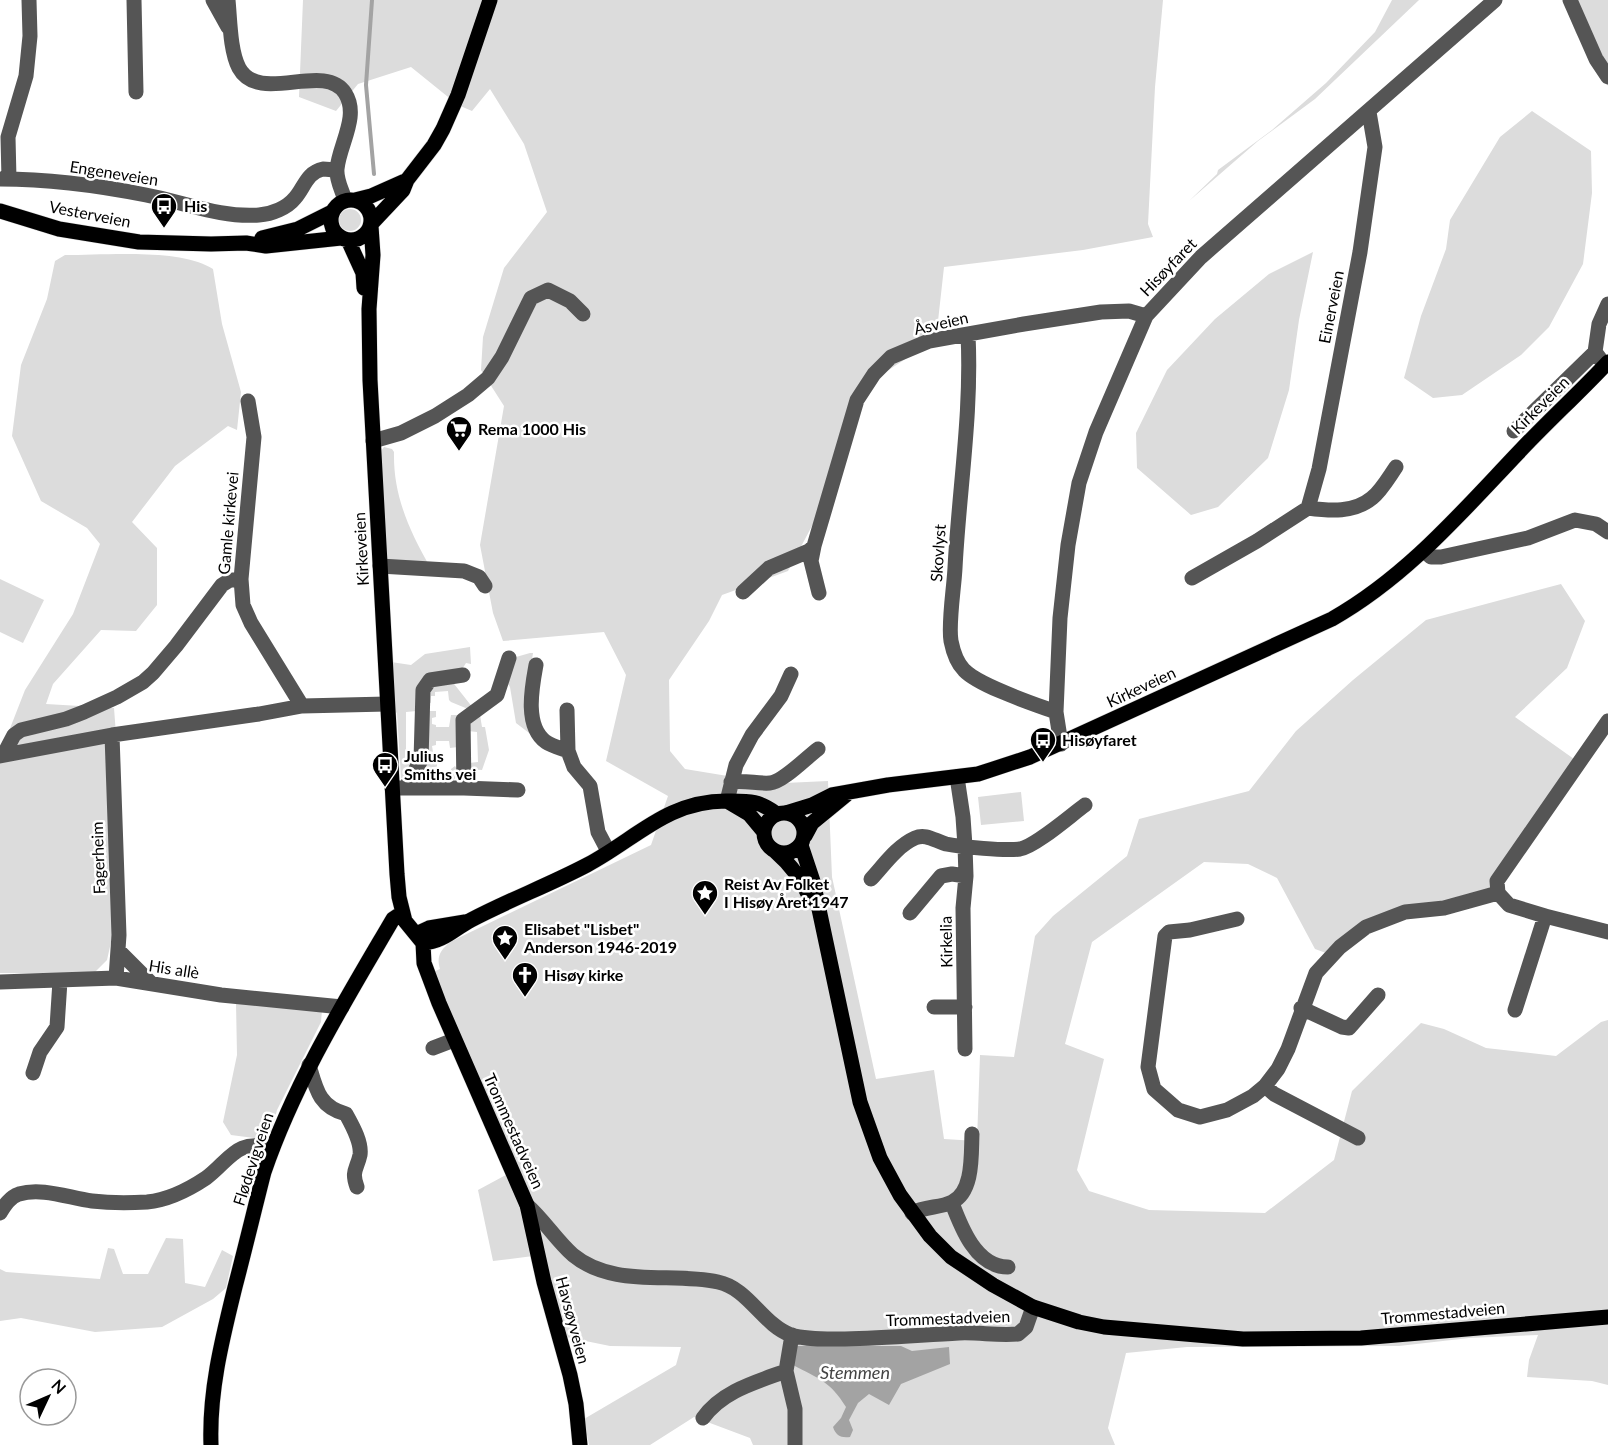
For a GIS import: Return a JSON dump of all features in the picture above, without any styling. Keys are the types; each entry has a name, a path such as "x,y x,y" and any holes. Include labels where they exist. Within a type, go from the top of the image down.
{"main road":[{"path":"407,180 371,196 340,202 332,212 333,229 344,239 354,240 364,236 403,190 407,180 434,145 458,95 490,0"},
{"path":"350,200 366,206 371,217 371,225"},
{"name":"Vesterveien","path":"0,211 59,229 98,237 177,244 246,243 266,246 344,239"},
{"name":"Vesterveien","path":"246,243 298,229 332,212"},
{"name":"Kirkeveien","path":"371,225 374,255 369,309 373,441 387,704 399,787 399,897 405,921 419,939"},
{"name":"Kirkeveien","path":"344,239 363,273 369,309"},
{"name":"Kirkeveien","path":"782,814 812,805 832,795 888,785 978,774 1002,767 1061,744 1332,619 1370,596 1424,551 1529,441 1606,368"},
{"name":"Kirkeveien","path":"803,840 812,823 848,793"},
{"path":"419,939 432,943 449,936 469,921 569,874 679,808 712,800 753,801 782,814 793,815 802,823 803,840 797,849 786,854 775,852 766,843 764,832 749,814 728,801"},
{"path":"764,832 768,821 782,814"},
{"name":"Trommestadveien","path":"803,840 860,1102 880,1158 912,1213 951,1257 993,1285 1033,1307 1104,1327 1243,1340 1361,1338 1608,1317"},
{"name":"Trommestadveien","path":"775,852 789,863 804,884 823,928"},
{"name":"Flødevigveien","path":"210,1445 212,1397 224,1330 264,1172 272,1149 309,1065 393,919 402,913"},
{"name":"Trommestadveien","path":"419,939 424,963 454,1040 527,1205"},
{"name":"Havsøyveien","path":"527,1205 544,1282 570,1375 576,1404 580,1445"}],"street":[{"name":"Engeneveien","path":"29,0 30,36 26,76 8,137 4,179 68,184 146,195 233,216 261,215 286,207 296,198 312,174 323,169 337,170"},
{"path":"134,0 136,92"},
{"path":"213,0 232,35"},
{"path":"228,0 239,68 246,78 256,83 320,81 336,85 345,92 350,104 351,115 337,170 339,183 350,200"},
{"name":"Hisøyfaret","path":"1061,744 1056,712 1062,597 1068,544 1079,483 1093,440 1146,316 1201,257 1495,0"},
{"path":"1570,0 1596,60 1608,77"},
{"name":"Einerveien","path":"1308,508 1319,469 1360,252 1375,147 1369,112"},
{"path":"373,441 402,433 435,416 468,395 488,378 502,357 531,298 548,290 570,301 583,315"},
{"path":"1514,431 1595,352 1599,324 1608,304"},
{"name":"Åsveien","path":"819,593 812,561 814,546 857,400 874,374 891,357 929,341 1101,312 1129,311 1146,316"},
{"name":"Skovlyst","path":"968,335 970,377 967,434 956,547 951,639 955,657 965,671 1008,694 1056,712"},
{"path":"1595,352 1606,368"},
{"name":"Gamle kirkevei","path":"248,400 254,437 241,579 243,605 251,623 302,706"},
{"path":"1192,578 1257,541 1308,508 1329,511 1350,510 1373,498 1395,467"},
{"path":"1424,551 1431,557 1441,557 1528,538 1575,520 1596,524 1608,532"},
{"path":"743,592 769,568 809,551 814,546"},
{"path":"380,566 464,571 479,578 484,586"},
{"path":"2,755 14,735 21,730 84,712 117,698 143,682 176,646 222,585 230,580 241,579"},
{"path":"464,788 463,720 497,696 509,658"},
{"path":"536,665 530,695 535,727 543,740 568,750"},
{"path":"728,801 736,765 752,735 781,696 791,674"},
{"path":"399,787 420,760 423,690 430,680 463,675"},
{"path":"2,755 112,735 302,706 387,704"},
{"path":"567,710 568,750 574,767 590,786 598,832 608,851"},
{"path":"1608,721 1497,881 1498,892 1509,904 1608,932"},
{"name":"Fagerheim","path":"112,735 118,950 116,978"},
{"path":"731,782 745,780 760,783 777,782 818,749"},
{"name":"Kirkelia","path":"957,777 963,817 966,876 963,908 965,1049"},
{"path":"399,787 518,790"},
{"path":"871,879 904,844 917,837 925,836 944,843 965,846 1020,849 1031,844 1086,805"},
{"name":"Kirkelia","path":"910,913 941,876 952,874 966,876"},
{"path":"1237,919 1190,930 1169,932 1165,936 1148,1067 1154,1089 1178,1110 1200,1117 1227,1110 1253,1096 1265,1086 1288,1049 1301,1008 1316,973 1340,947 1366,927 1405,912 1444,908 1498,892"},
{"path":"1515,1010 1545,916"},
{"path":"118,950 150,982"},
{"name":"His allè","path":"0,982 116,978 221,995 342,1007"},
{"path":"33,1073 40,1053 57,1027 60,981"},
{"path":"1301,1008 1349,1028 1378,995"},
{"path":"934,1007 965,1007"},
{"path":"433,1048 454,1040"},
{"path":"309,1065 321,1100 333,1110 346,1114 352,1126 360,1147 360,1156 354,1171 357,1187"},
{"path":"1265,1086 1274,1094 1358,1138"},
{"path":"912,1213 919,1209 952,1203 958,1197 971,1175 972,1134"},
{"path":"0,1213 6,1203 17,1195 34,1191 93,1201 145,1202 166,1199 196,1184 238,1150 258,1144 272,1149"},
{"path":"952,1203 964,1232 977,1250 994,1264 1008,1267"},
{"name":"Trommestadveien","path":"527,1205 542,1218 573,1255 601,1270 635,1277 721,1282 792,1335 819,1339 958,1333 1018,1334 1026,1327 1033,1307"},
{"path":"792,1335 786,1371 795,1409 795,1445"},
{"path":"703,1418 724,1396 786,1371"}],"shaded area":[{"path":"303,0 1163,0 1155,87 1148,224 1153,237 1083,250 944,267 936,339 875,379 844,442 821,509 788,571 722,595 709,621 669,680 670,751 685,769 758,781 763,784 828,781 832,877 876,1079 934,1070 944,1139 977,1141 980,1055 1014,1057 1035,936 1053,916 1127,856 1139,819 1249,791 1296,731 1426,620 1561,584 1585,621 1567,668 1515,717 1574,759 1482,904 1460,903 1363,929 1337,957 1315,949 1277,878 1248,864 1204,862 1092,942 1065,1044 1104,1059 1077,1170 1089,1191 1149,1210 1265,1213 1334,1160 1352,1091 1421,1023 1444,1029 1486,1048 1556,1056 1601,1022 1608,1020 1608,1385 1592,1381 1527,1377 1529,1360 1538,1335 1469,1338 1399,1346 1187,1347 1126,1353 1108,1428 1115,1445 753,1445 750,1438 694,1417 650,1445 589,1445 584,1419 676,1365 681,1347 610,1346 566,1337 541,1255 493,1261 478,1190 515,1170 433,972 440,969 440,954 450,942 651,845 668,796 606,761 626,675 604,632 503,641 493,613 480,545 504,406 481,370 483,337 504,268 547,212 524,144 490,89 472,111 458,105 411,67 358,84 336,111 299,97"},
{"path":"1392,0 1419,0 1315,99 1258,141 1189,201 1217,174 1218,170 1272,130 1326,83 1375,32"},
{"path":"1563,0 1608,0 1608,86 1576,33"},
{"path":"1532,111 1591,151 1592,193 1583,264 1549,327 1521,355 1462,395 1433,398 1404,378 1421,316 1446,249 1450,220 1500,137"},
{"path":"350,209 358,212 361,220 358,228 350,231 342,228 339,220 342,212"},
{"path":"1313,252 1299,320 1289,390 1268,458 1218,507 1191,515 1137,468 1136,433 1167,370 1215,319 1269,274"},
{"path":"65,255 162,255 199,262 213,269 222,324 241,392 237,430 228,426 175,466 132,522 157,548 157,605 136,631 101,630 53,684 46,704 114,708 118,761 119,906 107,960 93,974 0,973 0,754 25,690 73,614 100,544 87,528 41,501 12,436 21,365 47,299 55,261"},
{"path":"384,447 394,452 399,498 415,539 430,567 386,565 381,451"},
{"path":"0,579 44,600 23,643 0,632"},
{"path":"470,647 471,664 466,663 461,671 433,676 417,711 406,712 406,757 412,762 405,777 401,778 397,713 393,710 391,662 411,665 425,654"},
{"path":"533,653 528,687 533,736 516,723 508,684 516,657"},
{"path":"451,680 473,708 468,709 451,702 448,691 435,692 435,696 431,696 431,703 425,701 429,688"},
{"path":"425,711 436,711 432,724 436,727 449,727 451,715 458,715 458,747 450,748 449,741 436,741 436,745 432,746 433,752 425,751"},
{"path":"480,715 482,727 485,727 489,750 482,770 469,769 469,763 478,762 477,732 468,731 469,722"},
{"path":"425,761 437,761 437,767 433,767 437,777 451,776 451,769 455,766 456,777 453,781 419,785 417,776"},
{"path":"1021,792 1024,821 981,825 978,797"},
{"path":"236,1003 322,1010 321,1022 277,1110 270,1137 263,1139 231,1135 223,1122 237,1055"},
{"path":"166,1238 183,1239 185,1283 205,1287 222,1250 233,1256 226,1288 213,1299 162,1327 95,1332 21,1318 0,1321 0,1269 6,1272 100,1279 108,1248 114,1249 123,1274 148,1274"}],"water":[{"name":"Stemmen","path":"797,1346 901,1346 912,1351 949,1347 950,1364 901,1384 889,1405 869,1394 858,1403 849,1420 853,1430 850,1437 844,1437 839,1436 833,1427 841,1418 846,1407 829,1386 793,1365"}],"waterway":[{"path":"372,0 366,85 374,174"}],"place":[{"name":"His","path":"164,229"},
{"name":"Rema 1000 His","path":"459,452"},
{"name":"Hisøyfaret","path":"1043,763"},
{"name":"Julius Smiths vei","path":"385,788"},
{"name":"Reist Av Folket I Hisøy Året 1947","path":"705,916"},
{"name":"Elisabet \"Lisbet\" Anderson 1946-2019","path":"505,961"},
{"name":"Hisøy kirke","path":"525,998"}]}
